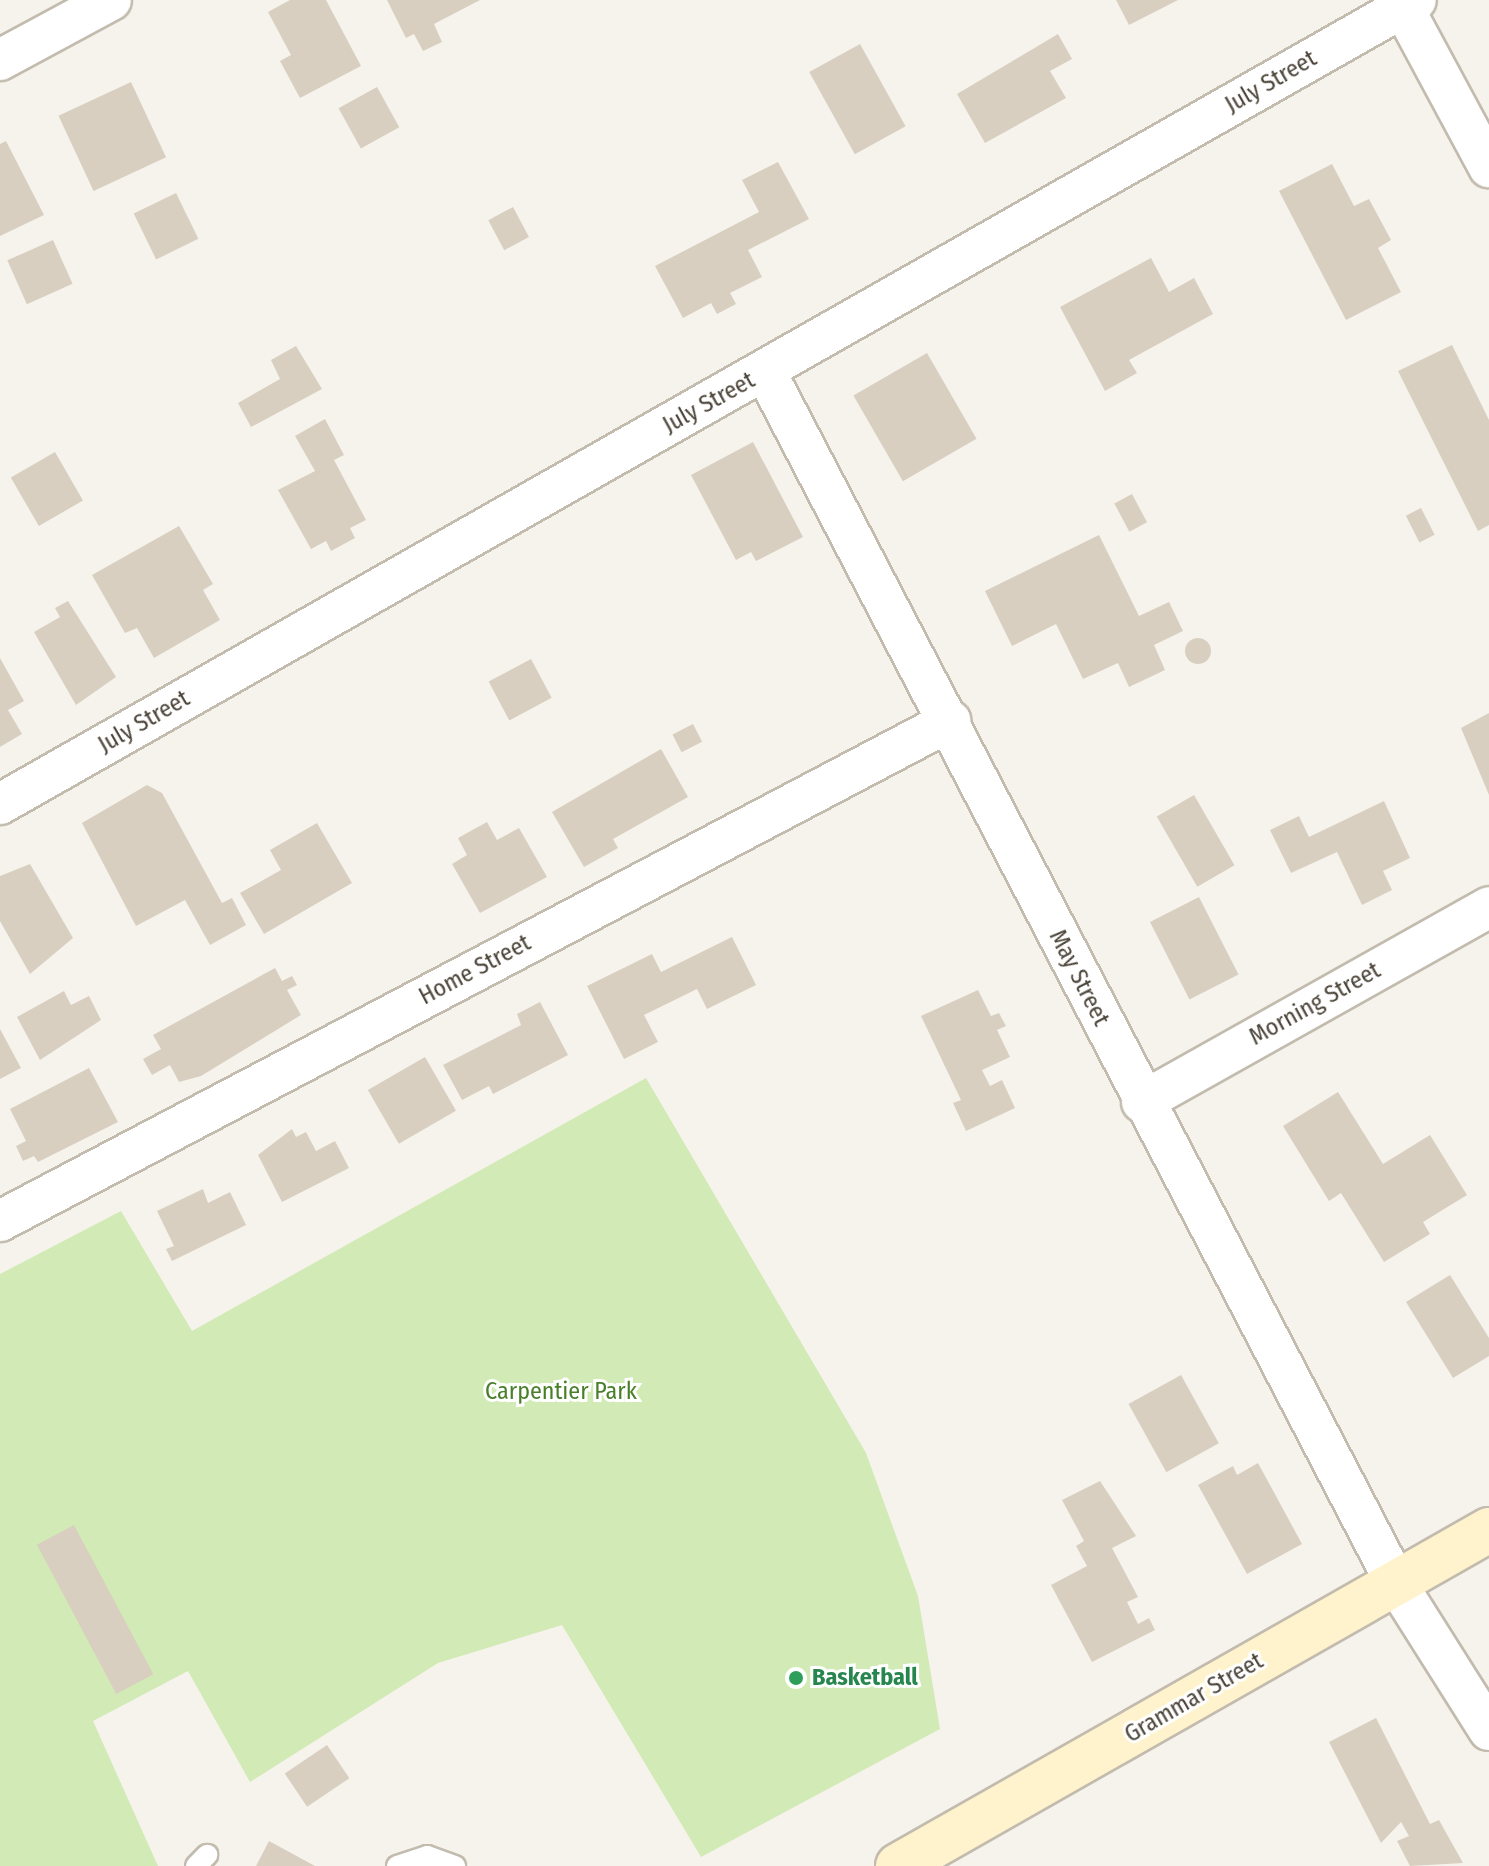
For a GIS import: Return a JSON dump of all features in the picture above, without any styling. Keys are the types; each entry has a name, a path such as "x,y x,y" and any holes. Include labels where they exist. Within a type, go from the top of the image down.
{"street":[{"path":"0,60 111,0"},
{"path":"1406,2 1489,167"},
{"name":"July Street","path":"0,804 765,371 1406,2"},
{"name":"May Street","path":"765,371 950,721 1142,1102 1396,1583 1489,1730"},
{"name":"Home Street","path":"0,1221 950,721"},
{"name":"Morning Street","path":"1142,1102 1489,907"},
{"name":"Grammar Street","path":"898,1866 1489,1530"}],"lane":[{"path":"397,1866 427,1856 455,1866"}],"green space":[{"name":"Carpentier Park","path":"646,1078 866,1453 918,1596 940,1729 701,1857 562,1625 438,1663 250,1782 188,1671 93,1721 158,1866 0,1866 0,1274 121,1211 192,1331"}],"building":[{"path":"290,0 326,0 361,66 300,98 280,61 291,55 268,12"},
{"path":"387,0 480,0 434,24 442,42 423,51 414,34 406,38"},
{"path":"1116,0 1178,0 1129,25"},
{"path":"1058,34 1072,59 1050,71 1066,98 985,143 957,94"},
{"path":"860,44 906,126 855,154 809,72"},
{"path":"131,82 166,157 94,191 58,116"},
{"path":"377,87 399,127 361,149 339,108"},
{"path":"6,141 44,215 0,236 0,144"},
{"path":"778,162 809,219 748,250 762,277 730,293 736,304 717,314 711,303 683,318 655,266 759,212 742,180"},
{"path":"1332,164 1354,206 1369,199 1391,240 1378,248 1401,292 1346,320 1279,191"},
{"path":"176,193 198,239 156,259 134,214"},
{"path":"513,207 529,237 504,250 488,220"},
{"path":"53,240 73,284 27,304 7,260"},
{"path":"1151,258 1169,292 1194,278 1213,314 1129,360 1137,373 1105,391 1060,307"},
{"path":"1452,345 1489,420 1489,525 1478,531 1398,371"},
{"path":"296,346 322,389 251,427 238,403 280,379 271,360"},
{"path":"927,353 976,439 903,481 853,396"},
{"path":"325,419 344,455 334,460 366,520 350,528 355,538 331,551 326,541 311,549 278,490 315,471 295,436"},
{"path":"753,442 803,537 756,561 751,552 736,560 691,475"},
{"path":"55,452 83,500 39,526 11,478"},
{"path":"1132,494 1147,522 1129,532 1114,503"},
{"path":"1421,508 1435,535 1419,542 1406,516"},
{"path":"179,526 213,584 203,590 220,620 154,658 137,628 125,633 92,575"},
{"path":"1099,535 1139,616 1169,602 1183,631 1154,645 1165,670 1129,687 1118,663 1083,679 1056,624 1012,646 985,591"},
{"path":"68,601 116,677 76,705 34,632 60,617 55,608"},
{"path":"1198,638 1207,642 1211,651 1207,660 1198,664 1189,660 1185,651 1189,642"},
{"path":"0,658 24,701 8,710 22,734 0,747"},
{"path":"531,659 552,698 509,720 489,682"},
{"path":"1489,713 1489,795 1461,728"},
{"path":"693,724 702,742 682,752 673,734"},
{"path":"661,749 688,797 613,839 618,848 584,867 552,812"},
{"path":"147,785 162,793 222,903 232,898 246,925 210,945 185,900 136,926 82,823"},
{"path":"1194,795 1234,865 1197,887 1157,816"},
{"path":"1384,801 1410,858 1383,871 1392,890 1362,905 1337,852 1291,873 1270,830 1299,816 1309,837"},
{"path":"487,822 497,840 519,828 547,877 480,913 452,864 467,855 458,838"},
{"path":"317,823 352,883 264,934 240,893 281,870 270,850"},
{"path":"30,864 73,938 30,974 0,921 0,876"},
{"path":"1199,897 1238,975 1189,999 1150,922"},
{"path":"732,937 756,985 707,1009 697,989 644,1015 658,1042 624,1059 587,986 652,954 661,972"},
{"path":"275,968 282,981 292,976 297,985 287,990 301,1015 201,1076 179,1082 170,1065 152,1075 143,1059 161,1049 153,1035"},
{"path":"978,990 991,1016 999,1013 1006,1026 997,1030 1010,1057 982,1070 990,1086 1002,1080 1015,1108 966,1131 953,1103 961,1100 921,1016"},
{"path":"64,991 71,1005 89,996 101,1020 40,1060 17,1017"},
{"path":"540,1002 568,1055 493,1094 489,1086 462,1100 443,1065 521,1025 517,1014"},
{"path":"0,1029 21,1068 0,1079"},
{"path":"425,1057 456,1111 399,1144 368,1090"},
{"path":"89,1068 118,1122 38,1162 34,1156 23,1161 16,1146 26,1141 10,1109"},
{"path":"1338,1092 1383,1164 1430,1135 1467,1195 1423,1222 1430,1234 1384,1262 1341,1193 1329,1201 1283,1126"},
{"path":"292,1129 296,1137 306,1132 316,1151 335,1141 349,1168 282,1202 258,1155"},
{"path":"203,1189 208,1203 230,1192 246,1225 172,1261 166,1249 174,1246 157,1211"},
{"path":"1450,1275 1489,1338 1489,1356 1453,1378 1406,1302"},
{"path":"1181,1375 1219,1443 1166,1472 1129,1404"},
{"path":"1258,1463 1302,1544 1247,1574 1198,1485 1233,1466 1237,1475"},
{"path":"1100,1481 1136,1536 1112,1548 1138,1597 1127,1602 1138,1624 1149,1618 1155,1630 1092,1662 1051,1585 1087,1566 1076,1546 1084,1541 1062,1500"},
{"path":"74,1525 153,1674 116,1694 37,1545"},
{"path":"1376,1718 1430,1824 1439,1820 1463,1863 1410,1866 1397,1841 1409,1836 1401,1822 1381,1843 1329,1742"},
{"path":"327,1745 349,1778 307,1807 285,1774"},
{"path":"269,1841 315,1866 256,1866"}],"place":[{"name":"Basketball","path":"796,1678"}]}
